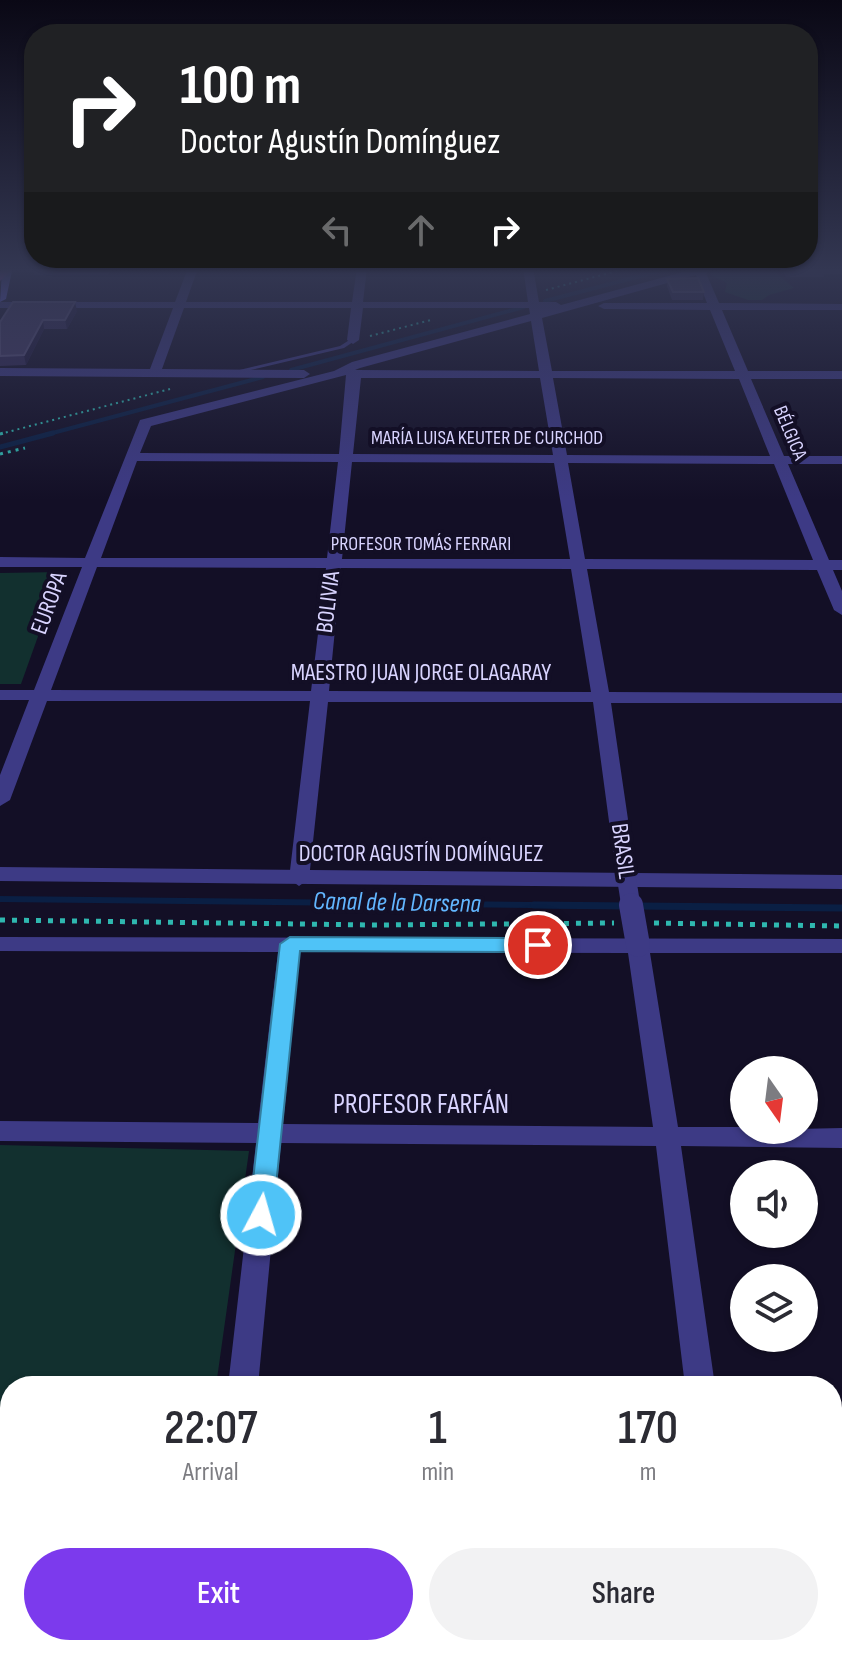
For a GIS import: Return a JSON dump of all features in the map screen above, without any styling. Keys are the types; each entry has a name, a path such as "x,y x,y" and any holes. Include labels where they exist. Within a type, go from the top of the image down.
{"street":[{"path":"155,373 165,345"},
{"path":"346,374 356,365 411,345"},
{"name":"BRASIL","path":"542,345 601,697 667,1136 699,1376"},
{"name":"BÉLGICA","path":"730,345 842,610"},
{"path":"0,372 842,375"},
{"name":"EUROPA","path":"0,800 145,423 346,374"},
{"name":"BOLIVIA","path":"299,879 344,458 346,374"},
{"name":"MARÍA LUISA KEUTER DE CURCHOD","path":"131,457 842,460"},
{"name":"PROFESOR TOMÁS FERRARI","path":"0,562 842,565"},
{"name":"MAESTRO JUAN JORGE OLAGARAY","path":"0,695 842,698"},
{"name":"DOCTOR AGUSTÍN DOMÍNGUEZ","path":"0,874 842,882"},
{"path":"0,944 290,944 634,930 842,946"},
{"path":"244,1376 290,944"},
{"name":"PROFESOR FARFÁN","path":"0,1131 842,1138"}],"lane":[{"path":"227,374 345,345"}],"path":[{"path":"0,434 182,386"},
{"path":"0,454 25,448"},
{"path":"0,920 634,930 842,926"}],"green space":[{"path":"61,572 21,684 0,684 0,573"},
{"path":"0,1145 249,1151 217,1376 0,1376"}],"building":[{"path":"0,345 29,345 24,355 0,356"}],"waterway":[{"path":"291,370 382,345"},
{"path":"45,435 263,377"},
{"path":"0,447 53,433"},
{"name":"Canal de la Darsena","path":"0,899 626,906 534,905"},
{"name":"Canal de la Darsena","path":"737,907 638,906 842,908"}],"route":[{"path":"261,1215 290,944 538,945"}]}
